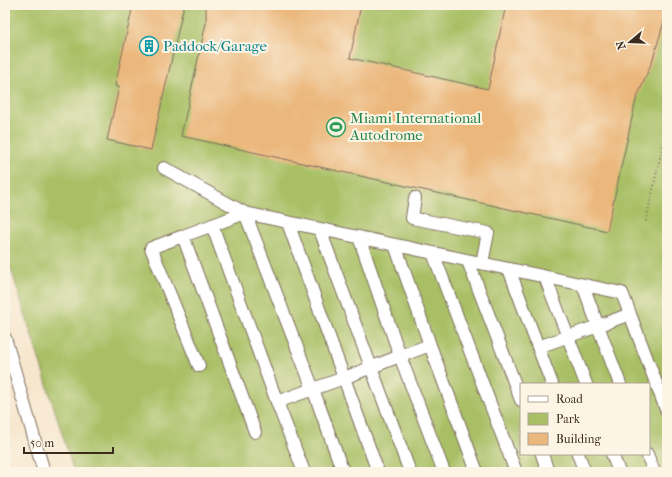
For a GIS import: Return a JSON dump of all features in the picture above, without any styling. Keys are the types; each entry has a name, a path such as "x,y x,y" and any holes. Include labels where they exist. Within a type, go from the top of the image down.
{"lane":[{"path":"164,168 245,213 622,293 667,412"},
{"path":"415,198 412,218 488,233 482,263"},
{"path":"199,366 151,248 245,213"},
{"path":"245,213 313,389 343,472"},
{"path":"288,223 378,472"},
{"path":"212,225 304,472"},
{"path":"320,230 410,472"},
{"path":"183,236 255,432"},
{"path":"359,238 400,356 444,472"},
{"path":"395,245 477,472"},
{"path":"433,253 516,472"},
{"path":"468,260 520,397"},
{"path":"509,269 552,383"},
{"path":"545,276 586,383"},
{"path":"582,284 620,383"},
{"path":"538,347 630,314"},
{"path":"5,338 44,472"},
{"path":"278,402 430,345"},
{"path":"542,455 548,472"},
{"path":"578,455 585,472"},
{"path":"612,455 619,472"},
{"path":"647,455 654,472"}],"path":[{"path":"646,221 667,126"}],"green space":[{"name":"Miami International Autodrome","path":"5,5 667,5 667,472 74,472 5,249"}],"building":[{"name":"Paddock/Garage","path":"133,5 184,5 151,150 107,140 119,87 115,86"},
{"path":"206,5 361,5 350,58 488,89 506,5 667,5 667,11 653,59 636,100 607,231 181,136 206,23"}],"place":[{"name":"Paddock/Garage","path":"149,46"},
{"name":"Miami International Autodrome","path":"336,127"}]}
